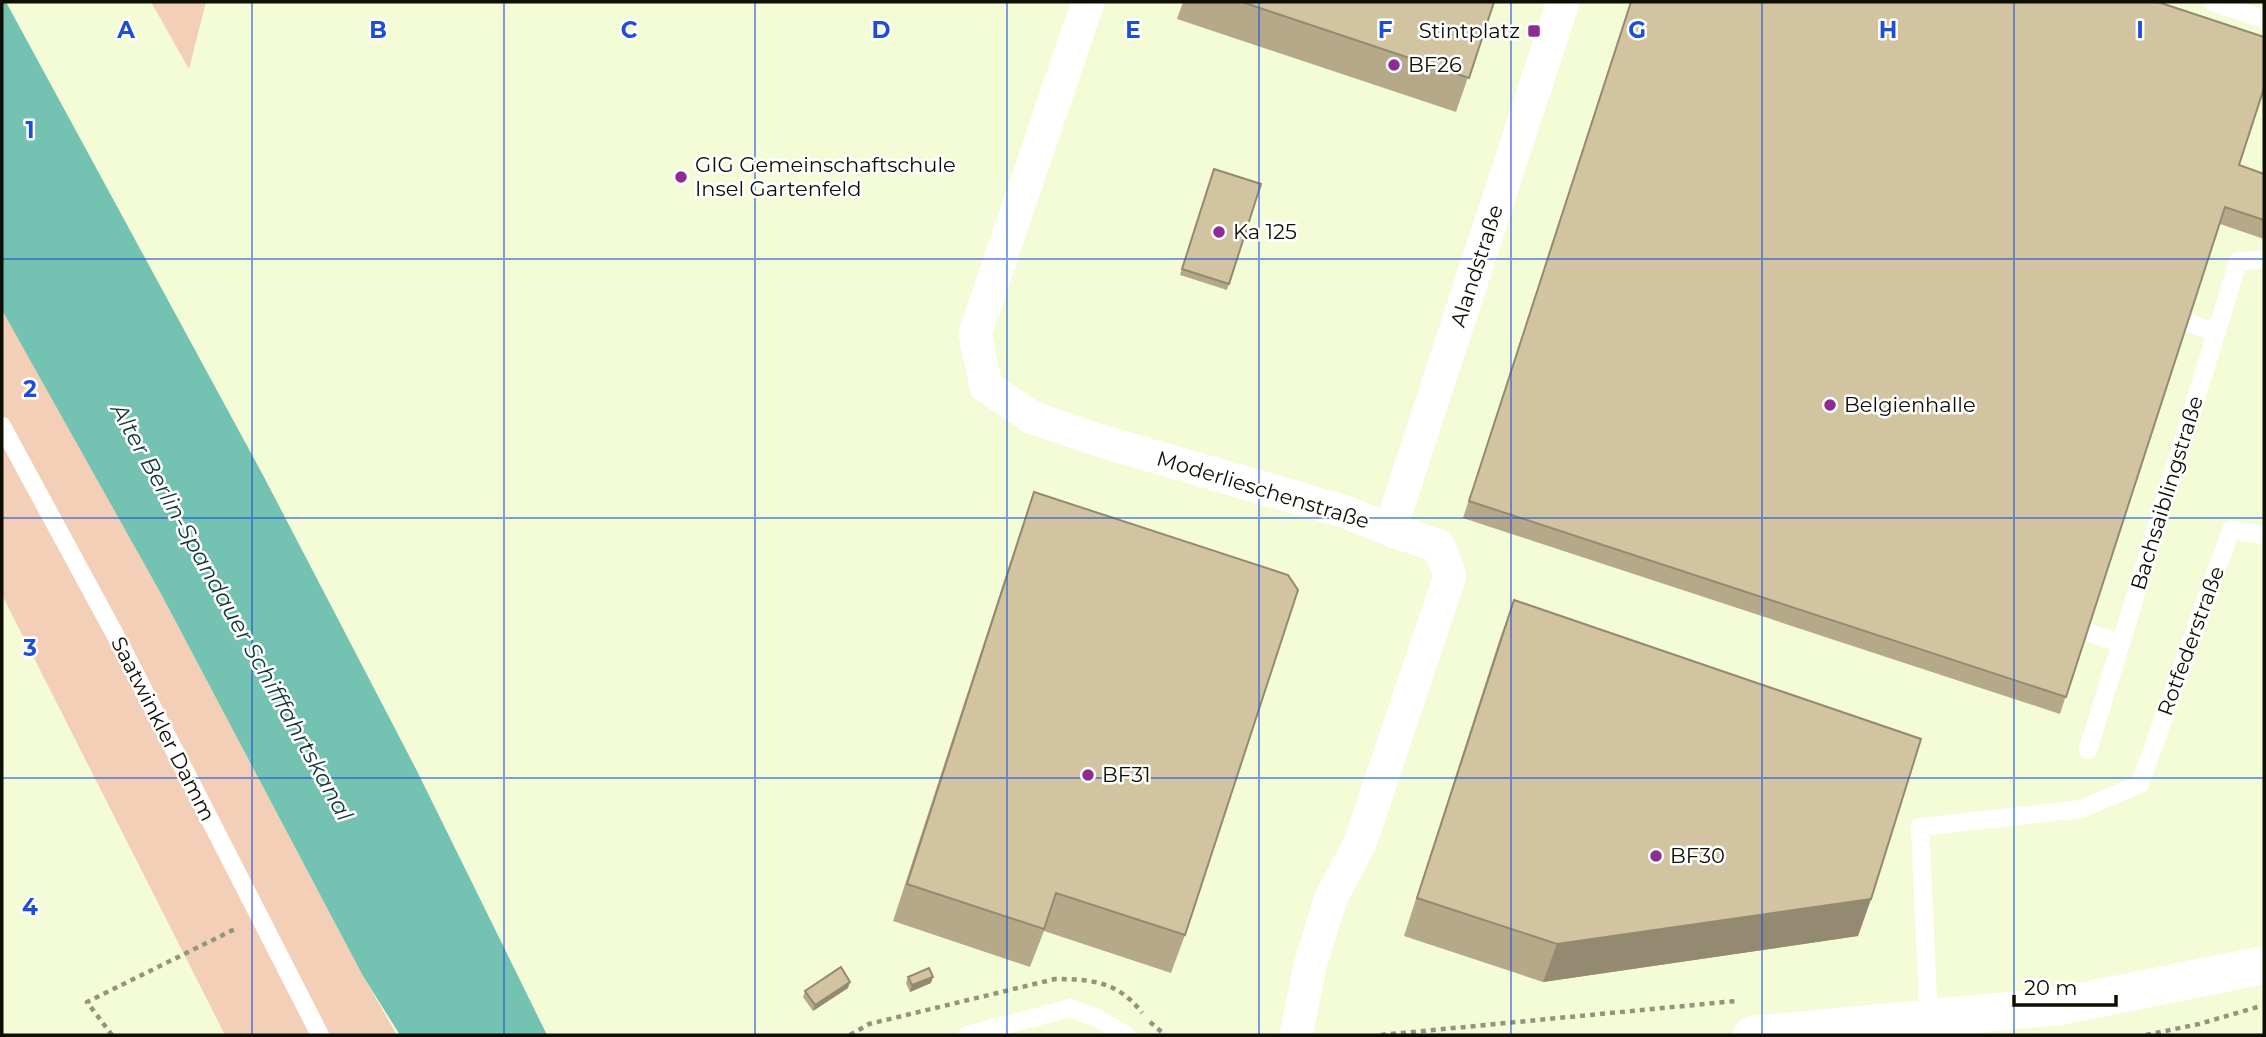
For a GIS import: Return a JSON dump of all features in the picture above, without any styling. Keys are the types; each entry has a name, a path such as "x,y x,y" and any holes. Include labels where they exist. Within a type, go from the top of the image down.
{"main road":[{"path":"1749,1017 1929,1020 2061,1006 2264,965"}],"street":[{"name":"Moderlieschenstraße","path":"1088,2 975,334 986,386 1031,417 1097,440 1343,511 1439,546 1450,576 1360,843 1331,898 1311,962 1296,1035"},
{"name":"Alandstraße","path":"1390,530 1563,2"}],"lane":[{"path":"2212,2 2259,17 2245,37"},
{"name":"Bachsaiblingstraße","path":"2088,750 2238,262 2264,259"},
{"path":"2187,323 2217,332"},
{"name":"Saatwinkler Damm","path":"2,426 118,640 320,1035"},
{"name":"Rotfederstraße","path":"1929,1020 1920,827 2081,808 2140,784 2231,530 2264,535"},
{"path":"2086,632 2121,643"},
{"path":"967,1035 1071,1008 1097,1018 1126,1035"}],"path":[{"path":"112,1035 87,1002 260,917"},
{"path":"2146,1035 2199,1024 2264,1004"},
{"path":"1381,1035 1749,1017"}],"shaded area":[{"path":"151,2 206,2 189,69"},
{"path":"2,309 160,592 363,976 397,1035 225,1035 2,595"}],"water":[{"name":"Alter Berlin-Spandauer Schifffahrtskanal","path":"2,2 6,2 264,477 416,769 547,1035 400,1035 363,976 160,592 2,310"}],"building":[{"path":"1242,2 1494,2 1469,78"},
{"name":"Belgienhalle","path":"1631,2 2158,2 2264,37 2264,88 2239,165 2264,174 2264,220 2225,207 2066,697 1469,501"},
{"name":"Ka 125","path":"1214,169 1261,184 1229,284 1182,269"},
{"name":"BF31","path":"1034,492 1288,575 1298,590 1185,935 1056,893 1044,929 907,884"},
{"name":"BF30","path":"1514,600 1921,739 1871,899 1557,944 1417,898"},
{"path":"841,967 850,982 815,1005 805,991"},
{"path":"929,968 933,977 912,985 908,977"}],"place":[{"name":"Stintplatz","path":"1534,31"},
{"name":"BF26","path":"1394,65"},
{"name":"GIG Gemeinschaftschule Insel Gartenfeld","path":"681,177"},
{"name":"Ka 125","path":"1219,232"},
{"name":"Belgienhalle","path":"1830,405"},
{"name":"BF31","path":"1088,775"},
{"name":"BF30","path":"1656,856"}]}
